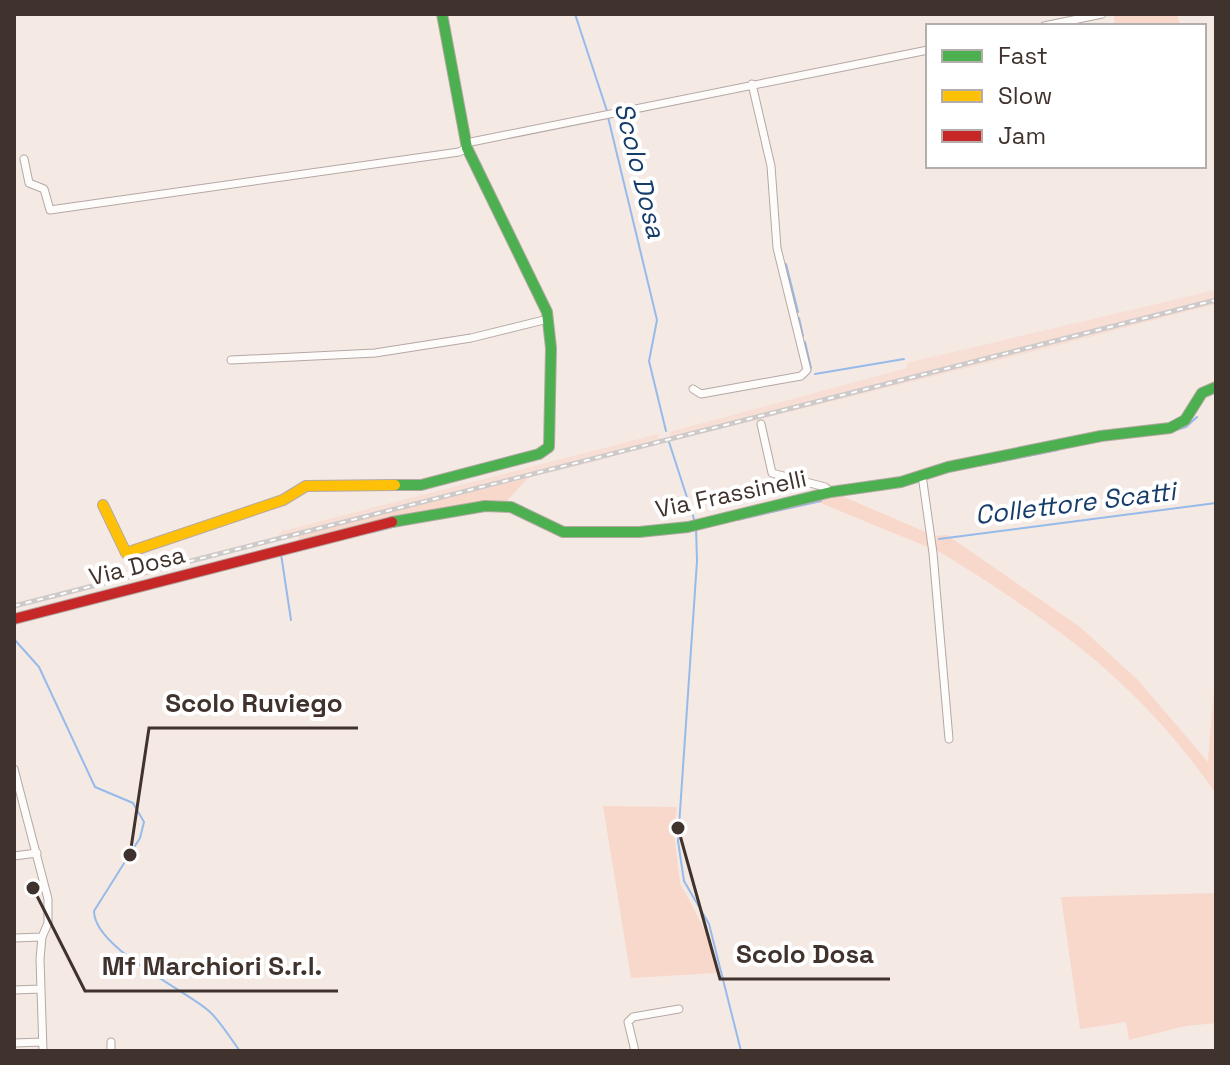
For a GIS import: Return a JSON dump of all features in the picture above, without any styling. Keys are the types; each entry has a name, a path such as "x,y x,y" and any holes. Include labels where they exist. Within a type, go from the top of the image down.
{"street":[{"path":"103,505 126,553 288,498 306,486 421,485 539,454 549,447 548,319 467,146 442,14"},
{"path":"1054,24 1102,14"},
{"path":"24,159 29,183 44,189 50,210 459,152 467,146 612,113 926,50"},
{"path":"693,389 701,394 801,376 807,370 777,248 771,166 752,84"},
{"path":"231,360 375,353 471,338 548,319"},
{"name":"Via Frassinelli","path":"269,554 400,520 485,506 511,507 563,532 639,532 692,526 831,492 885,485 1101,436 1175,427 1190,415 1202,393 1216,387"},
{"path":"761,424 772,473 825,487 831,492"},
{"path":"922,475 949,739"},
{"name":"Via Dosa","path":"14,619 269,554"},
{"path":"14,769 48,899 48,923 42,937 42,1046 14,1043"},
{"path":"14,856 37,853"},
{"path":"14,938 42,937"},
{"path":"14,990 41,989"},
{"path":"635,1051 628,1022 633,1017 679,1009"}],"shaded area":[{"path":"1177,14 1180,24 1115,24 1114,16"},
{"path":"1216,290 1216,304 1063,344 672,441 669,432 907,368 906,363"},
{"path":"658,434 660,443 597,461 275,541 282,531"},
{"path":"528,478 506,502 301,542 297,535"},
{"path":"842,496 928,533 930,548 813,500"},
{"path":"947,535 1080,627 1138,680 1208,762 1216,663 1216,794 1155,718 1089,655 1016,601 935,549 934,536"},
{"path":"603,806 677,807 674,833 680,883 706,932 717,973 631,978"},
{"path":"1216,893 1216,1023 1186,1026 1129,1040 1126,1022 1080,1029 1061,897"}],"waterway":[{"name":"Scolo Dosa","path":"575,14 607,111"},
{"name":"Scolo Dosa","path":"608,117 657,320 649,361 666,431"},
{"path":"786,264 798,312"},
{"path":"799,318 803,336"},
{"path":"805,342 811,368"},
{"path":"815,374 904,359"},
{"path":"1176,430 1186,427 1197,417"},
{"name":"Scolo Dosa","path":"669,442 695,522"},
{"path":"978,466 1058,450"},
{"path":"737,520 821,501"},
{"name":"Collettore Scatti","path":"939,539 1216,503"},
{"path":"369,533 405,524"},
{"name":"Scolo Dosa","path":"696,528 697,561 678,841 684,881 709,924 741,1051"},
{"path":"281,554 291,620"},
{"path":"14,639 39,667 95,787 133,803 144,822 140,838 94,911 98,925 108,939 142,967 209,1011 240,1051"}],"railway":[{"path":"14,606 1216,300"}],"traffic: fast":[{"path":"395,485 421,485 539,454 549,447 551,348 547,312 467,148 442,14"},
{"path":"392,522 485,506 511,507 563,532 639,532 688,527 831,492 901,482 948,467 1101,436 1170,428 1185,420 1202,393 1216,387"}],"traffic: slow":[{"path":"103,505 126,553 283,500 306,486 395,485"}],"traffic: jam":[{"path":"14,619 392,522"}],"place":[{"name":"Scolo Dosa","path":"678,828"},
{"name":"Scolo Ruviego","path":"130,855"},
{"name":"Mf Marchiori S.r.l.","path":"33,888"}]}
